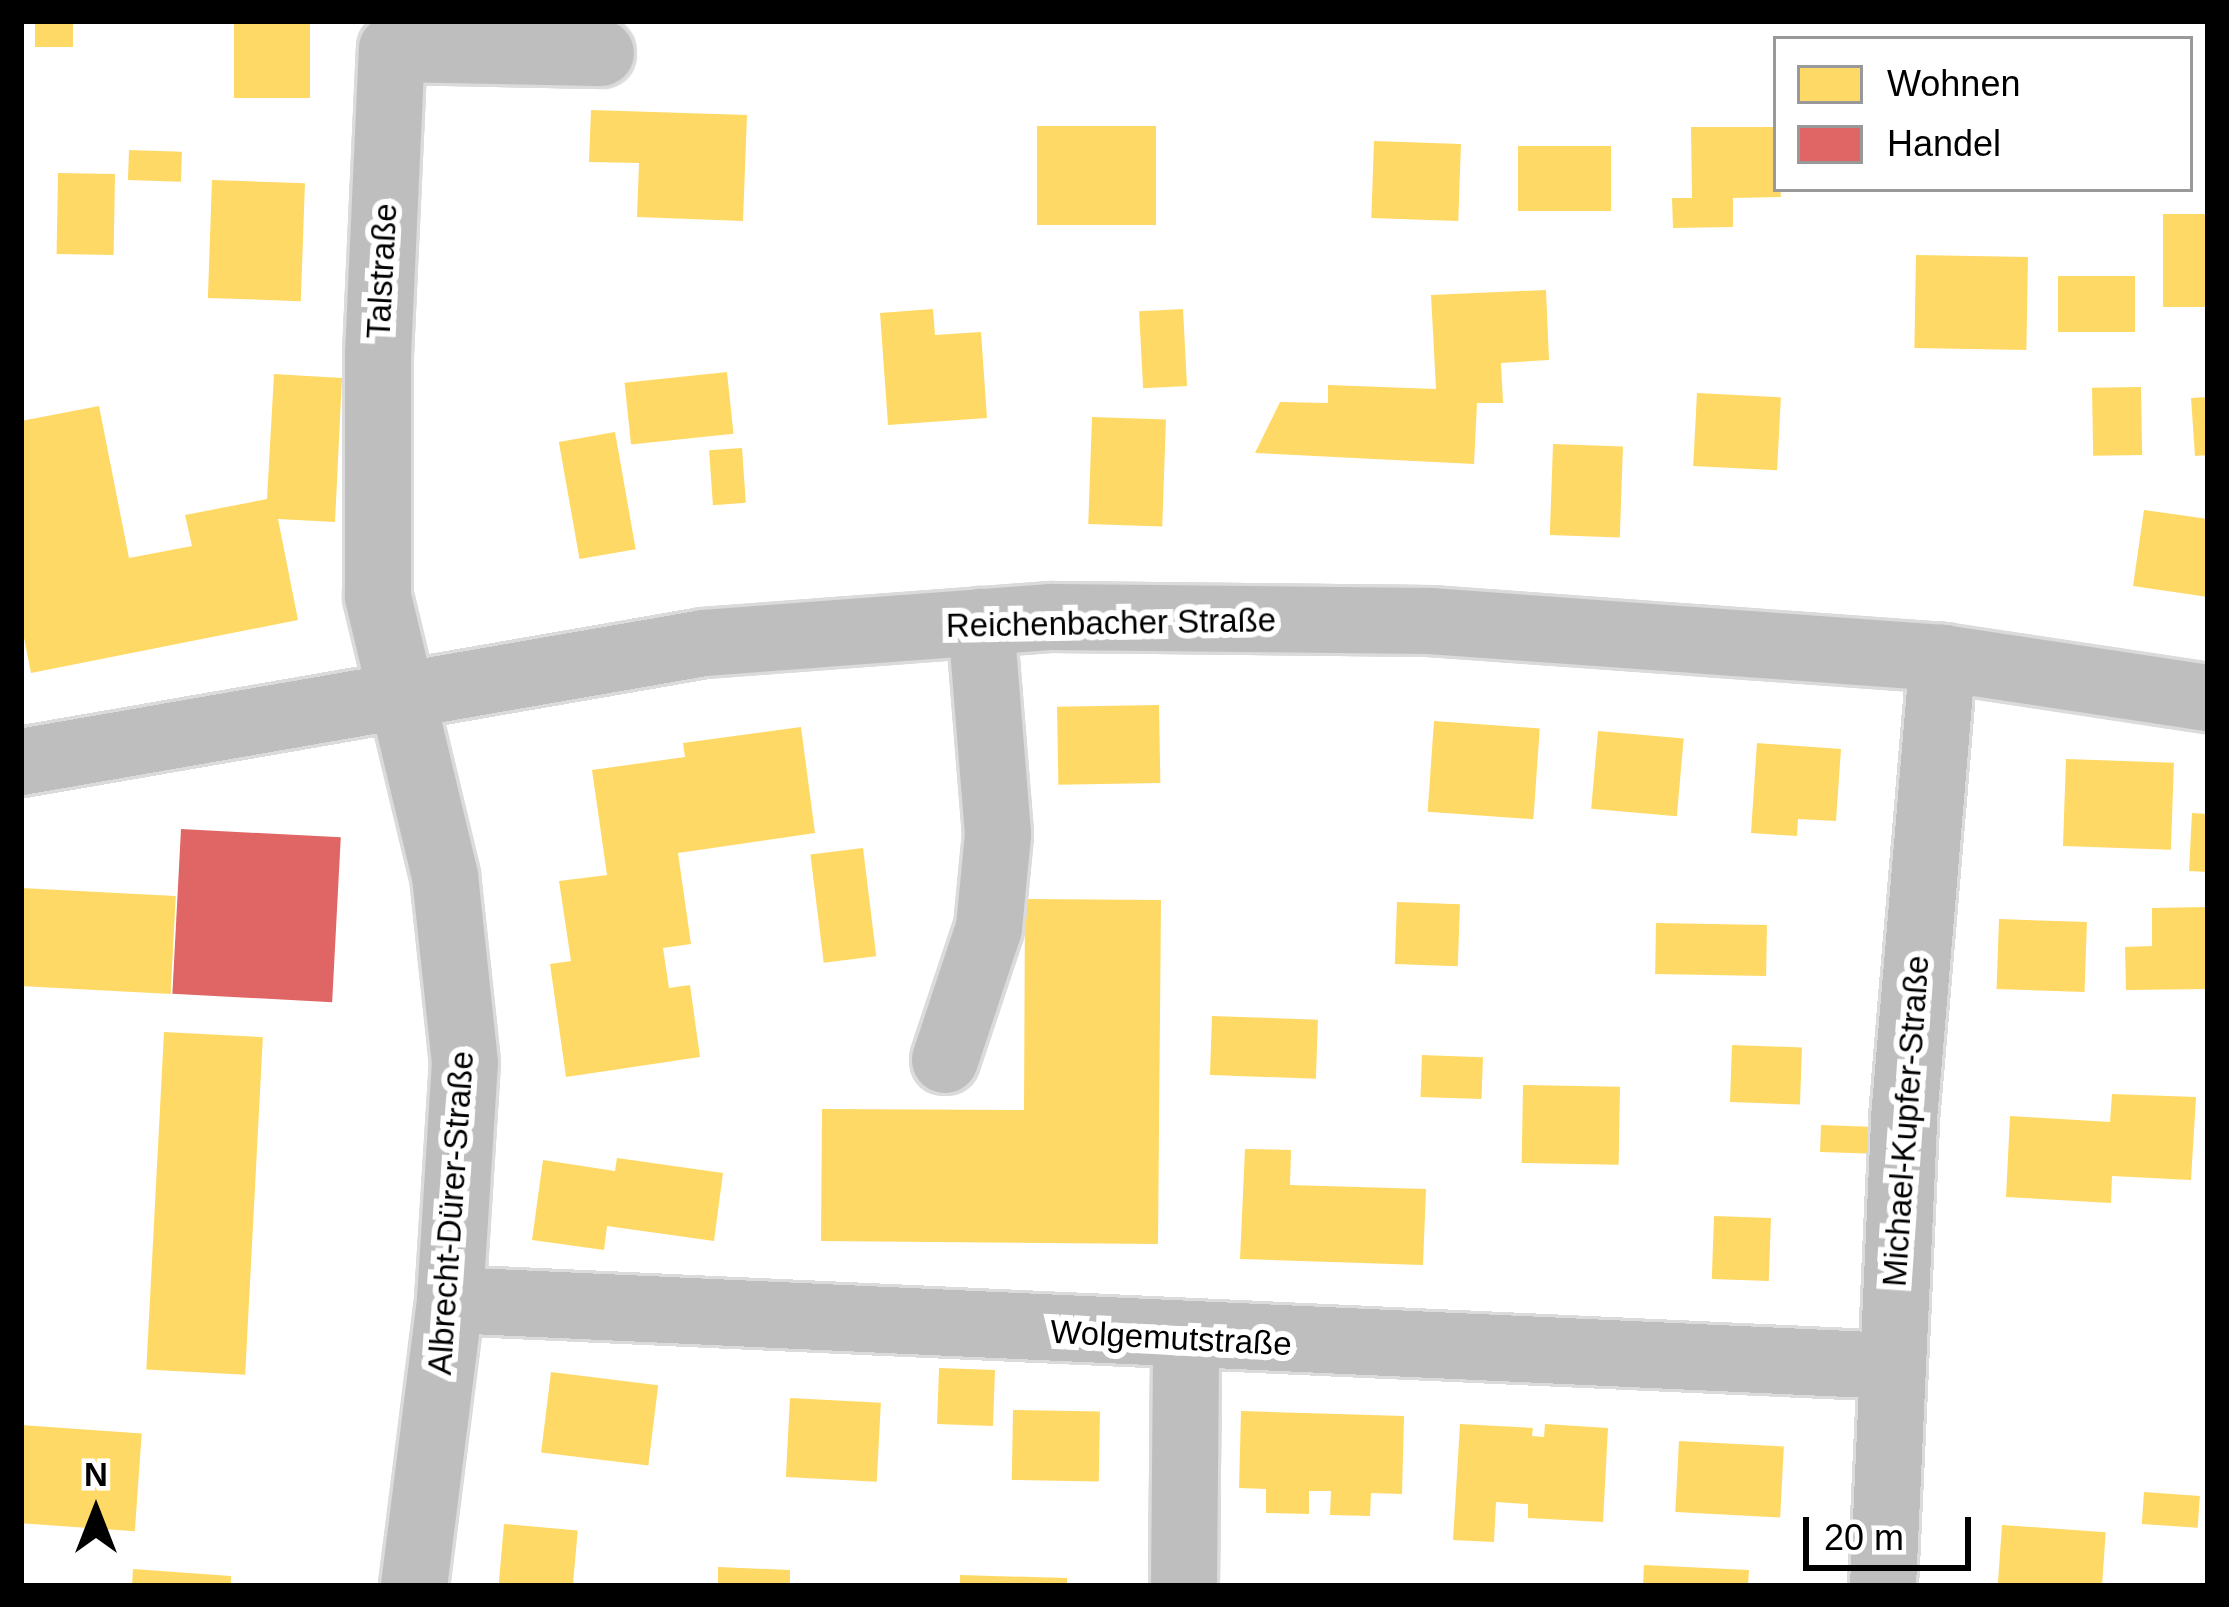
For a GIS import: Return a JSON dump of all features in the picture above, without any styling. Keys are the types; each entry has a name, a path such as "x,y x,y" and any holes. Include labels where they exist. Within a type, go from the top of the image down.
{"street":[{"name":"Talstraße","path":"402,701 378,596 378,355 395,35 601,52"},
{"name":"Reichenbacher Straße","path":"21,762 402,701 704,643 981,622 1430,621 1943,658 2208,698"},
{"path":"945,1060 988,928 998,834 981,622"},
{"name":"Michael-Kupfer-Straße","path":"1883,1586 1891,1366 1943,658"},
{"name":"Albrecht-Dürer-Straße","path":"402,701 445,877 465,1063 450,1300 414,1586"},
{"name":"Wolgemutstraße","path":"450,1300 1186,1340 1891,1366"},
{"path":"1184,1586 1186,1340"}],"building: Wohnen":[{"path":"35,21 73,21 73,47 35,47"},
{"path":"234,21 310,21 310,98 234,98"},
{"path":"591,110 747,115 743,221 637,217 639,163 589,162"},
{"path":"1037,126 1156,126 1156,225 1037,225"},
{"path":"1691,127 1773,127 1773,192 1781,192 1781,197 1733,198 1733,227 1673,228 1672,198 1692,198"},
{"path":"1374,141 1461,144 1458,221 1371,218"},
{"path":"1518,146 1611,146 1611,211 1518,211"},
{"path":"129,150 182,152 181,182 128,180"},
{"path":"58,173 115,174 114,255 57,254"},
{"path":"212,180 305,183 301,301 208,298"},
{"path":"2163,214 2208,214 2208,307 2163,307"},
{"path":"1916,255 2028,257 2026,350 1914,348"},
{"path":"2058,276 2135,276 2135,332 2058,332"},
{"path":"1546,290 1549,360 1501,363 1503,403 1477,403 1474,464 1255,453 1280,402 1328,403 1328,385 1436,389 1431,295"},
{"path":"933,309 935,335 981,332 987,418 888,425 880,313"},
{"path":"1183,309 1187,386 1143,388 1139,311"},
{"path":"727,372 733,434 631,444 625,383"},
{"path":"274,374 342,378 335,522 278,519 298,620 31,673 21,623 21,421 99,406 129,558 192,546 185,515 267,499"},
{"path":"2141,387 2142,455 2093,456 2092,388"},
{"path":"1697,393 1781,397 1777,470 1693,466"},
{"path":"2208,397 2208,455 2195,456 2191,398"},
{"path":"1092,417 1166,420 1162,527 1088,524"},
{"path":"615,432 636,549 580,559 559,442"},
{"path":"1553,444 1623,446 1620,537 1550,535"},
{"path":"742,448 746,503 713,505 709,450"},
{"path":"2144,510 2208,519 2208,597 2133,586"},
{"path":"1159,705 1160,783 1058,785 1057,707"},
{"path":"1434,721 1540,728 1533,819 1428,812"},
{"path":"801,727 815,833 678,853 691,944 663,948 669,988 690,985 700,1057 566,1077 550,964 571,961 559,881 607,875 592,770 685,757 683,743"},
{"path":"1598,731 1684,738 1677,816 1591,809"},
{"path":"1757,743 1841,749 1836,821 1798,819 1797,836 1751,833"},
{"path":"2066,759 2174,763 2171,850 2063,846"},
{"path":"2192,813 2208,814 2208,872 2189,871"},
{"path":"863,848 876,956 824,963 810,854"},
{"path":"21,888 176,896 171,994 21,986"},
{"path":"1025,899 1161,900 1158,1244 821,1241 822,1109 1024,1110"},
{"path":"1397,902 1460,904 1458,966 1395,964"},
{"path":"2208,907 2208,989 2126,990 2125,947 2152,946 2152,908"},
{"path":"1999,919 2087,922 2085,992 1997,989"},
{"path":"1656,923 1767,925 1766,976 1655,974"},
{"path":"1212,1016 1318,1020 1316,1079 1210,1075"},
{"path":"164,1032 263,1037 245,1375 146,1370"},
{"path":"1732,1045 1802,1047 1800,1104 1730,1102"},
{"path":"1422,1055 1483,1057 1481,1099 1421,1097"},
{"path":"1523,1085 1620,1087 1619,1165 1522,1163"},
{"path":"2112,1094 2196,1097 2191,1180 2112,1176 2111,1203 2006,1197 2010,1116 2110,1122"},
{"path":"1821,1125 1875,1127 1874,1154 1820,1152"},
{"path":"1245,1149 1291,1150 1290,1185 1426,1189 1423,1265 1240,1259"},
{"path":"617,1158 723,1173 714,1241 607,1226 604,1250 532,1240 543,1160 615,1171"},
{"path":"1714,1216 1771,1218 1769,1281 1712,1279"},
{"path":"939,1368 995,1370 993,1426 937,1424"},
{"path":"551,1372 658,1385 648,1466 541,1452"},
{"path":"790,1398 881,1403 877,1482 786,1477"},
{"path":"1013,1410 1100,1412 1099,1482 1012,1480"},
{"path":"1241,1411 1404,1416 1402,1494 1371,1493 1370,1516 1330,1515 1331,1491 1309,1491 1309,1514 1266,1513 1266,1489 1239,1488"},
{"path":"1460,1424 1533,1428 1532,1436 1544,1437 1545,1424 1608,1428 1603,1522 1528,1518 1528,1504 1496,1502 1494,1542 1453,1540"},
{"path":"21,1425 142,1433 135,1531 21,1523"},
{"path":"1679,1441 1784,1446 1780,1517 1675,1512"},
{"path":"2144,1492 2200,1496 2198,1528 2142,1524"},
{"path":"504,1524 578,1530 573,1586 499,1586"},
{"path":"2002,1525 2106,1532 2102,1586 1998,1586"},
{"path":"1644,1565 1749,1570 1748,1586 1643,1586"},
{"path":"718,1567 790,1570 790,1586 718,1586"},
{"path":"133,1569 231,1576 231,1586 132,1586"},
{"path":"960,1575 1067,1578 1067,1586 960,1586"}],"building: Handel":[{"path":"181,829 341,837 332,1002 172,994"}]}
